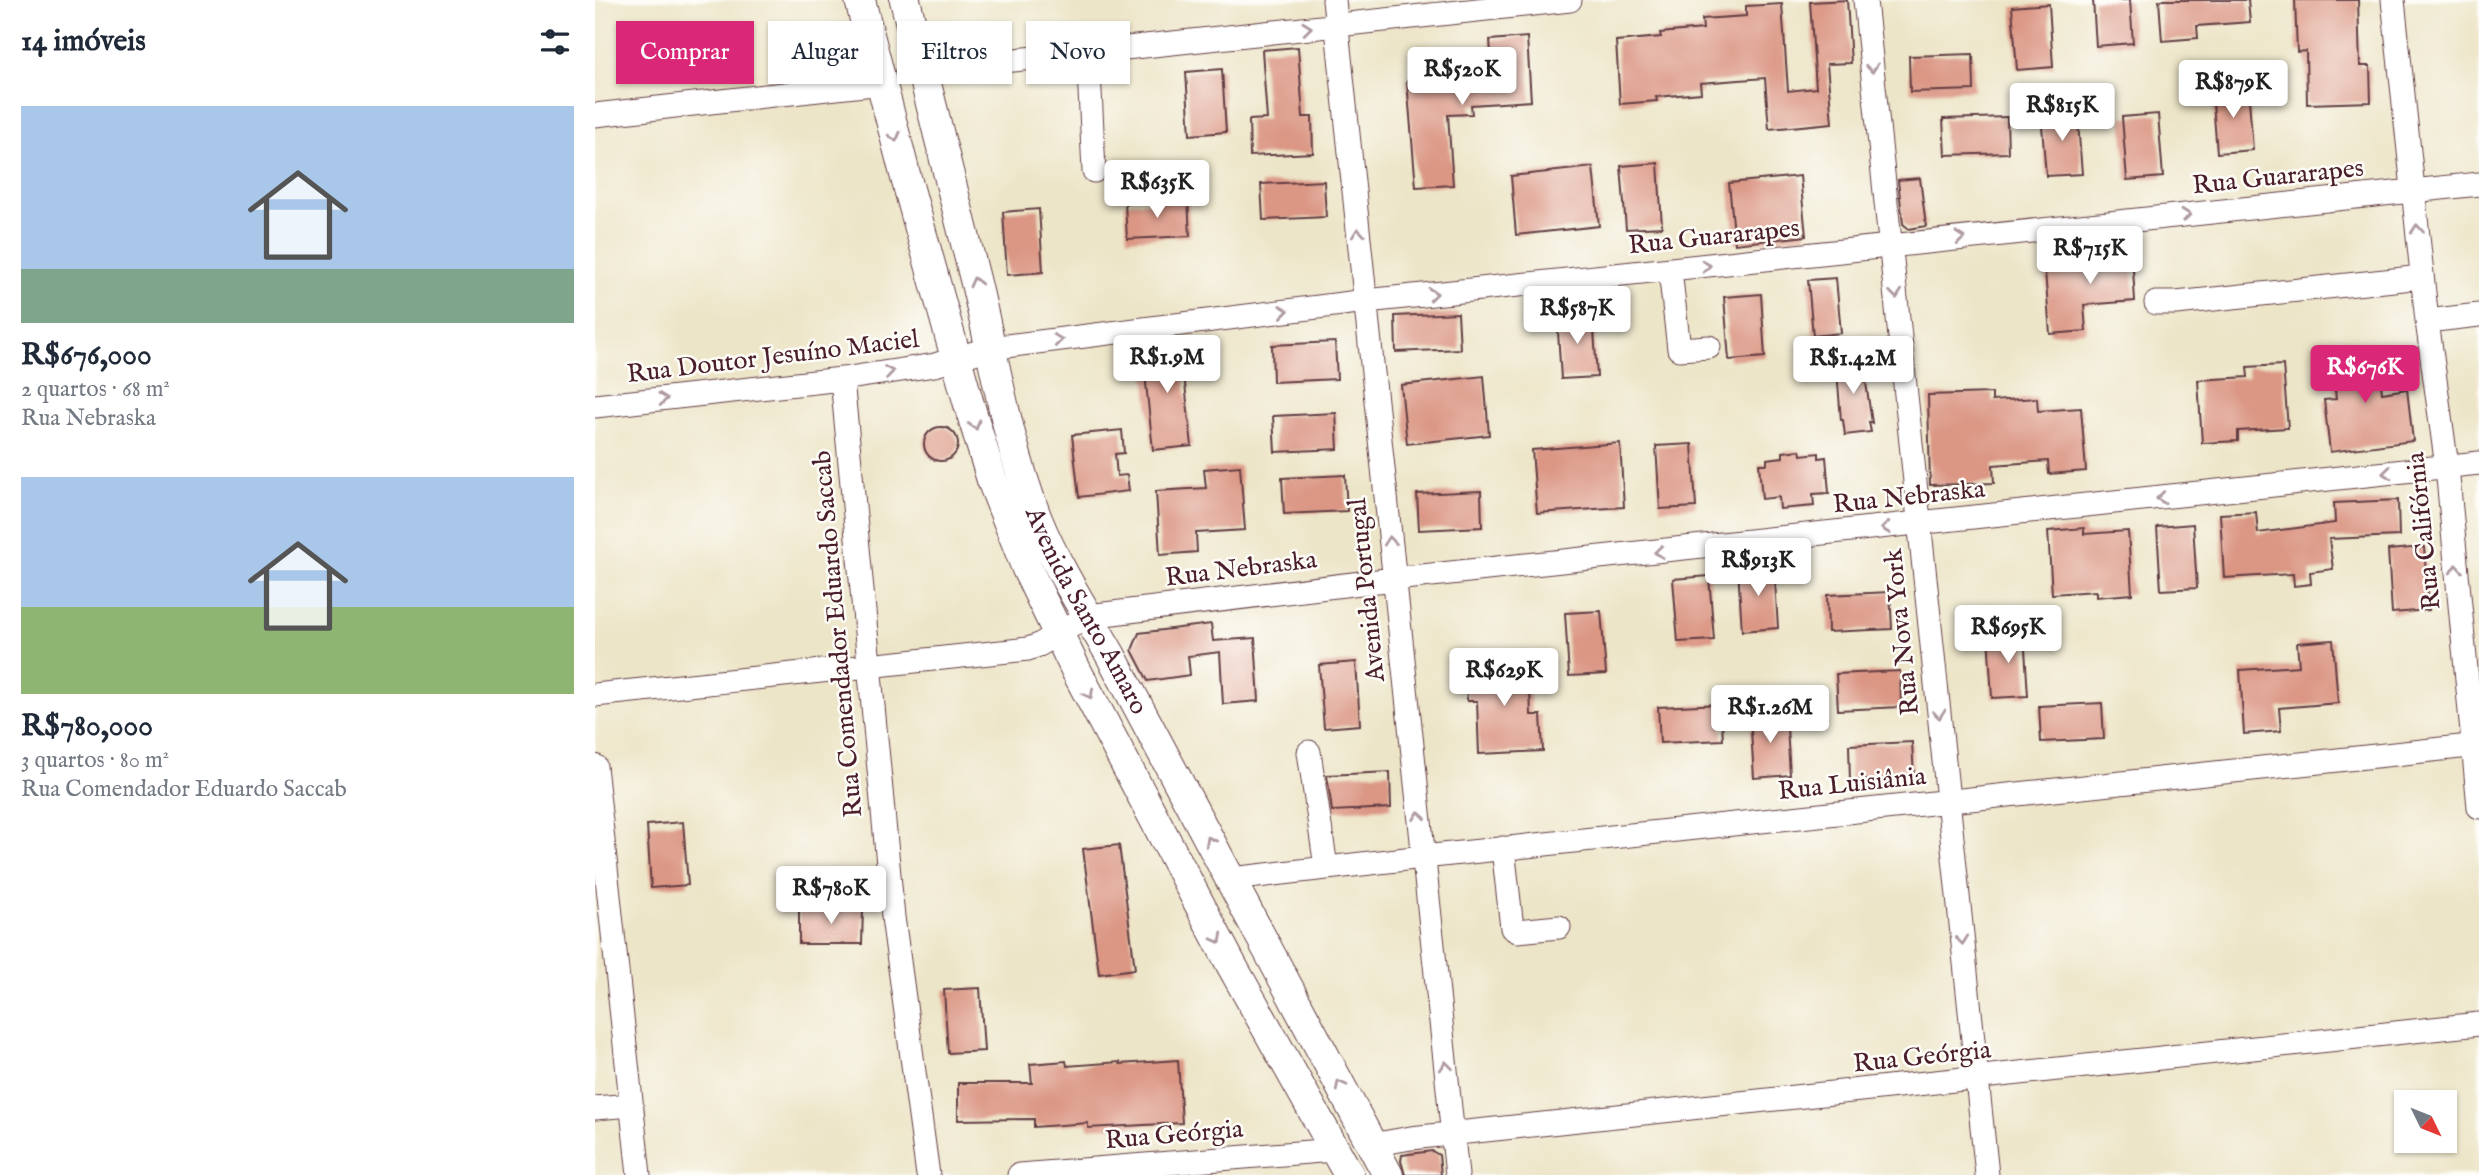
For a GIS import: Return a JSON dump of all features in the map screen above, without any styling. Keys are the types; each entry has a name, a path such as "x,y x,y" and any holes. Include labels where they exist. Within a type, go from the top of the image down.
{"main road":[{"name":"Avenida Santo Amaro","path":"860,0 866,21"},
{"name":"Avenida Santo Amaro","path":"905,0 910,21"},
{"name":"Avenida Santo Amaro","path":"882,84 959,374 992,480 1027,569 1227,955 1341,1162"},
{"name":"Avenida Santo Amaro","path":"925,84 1016,458 1038,520 1388,1175"}],"street":[{"name":"Avenida Portugal","path":"1334,0 1457,1175"},
{"path":"1130,47 1570,0"},
{"name":"Rua Nova York","path":"1865,0 1987,1175"},
{"name":"Rua Califórnia","path":"2393,0 2427,321 2447,467 2476,745 2479,807"},
{"path":"595,115 873,84"},
{"path":"1090,84 1094,171"},
{"name":"Rua Guararapes","path":"959,374 990,348 1366,301 2479,184"},
{"path":"1670,270 1679,349 1709,347"},
{"path":"2156,303 2422,277"},
{"path":"2427,321 2479,315"},
{"name":"Rua Doutor Jesuíno Maciel","path":"595,406 842,379 959,374"},
{"name":"Rua Comendador Eduardo Saccab","path":"842,379 893,917 928,1175"},
{"name":"Rua Nebraska","path":"595,695 1028,649 1088,616 1394,579 2479,463"},
{"name":"Rua Luisiânia","path":"1231,880 1326,867 2476,745"},
{"path":"1309,752 1326,867"},
{"path":"595,766 639,1175"},
{"path":"1503,848 1512,928 1517,931 1559,927"},
{"name":"Rua Geórgia","path":"1371,1145 1412,1138 2479,1024"},
{"path":"595,1108 631,1105"},
{"name":"Rua Geórgia","path":"1019,1175 1341,1162"}],"building":[{"path":"1847,0 1851,63 1827,64 1832,123 1769,129 1765,78 1700,83 1701,93 1620,104 1616,41 1661,37 1660,33 1703,29 1702,19 1746,16 1746,6 1782,4 1788,91 1816,88 1810,2"},
{"path":"2093,0 2130,0 2133,43 2096,46"},
{"path":"2159,0 2248,0 2250,22 2197,26 2198,38 2162,41"},
{"path":"2295,0 2358,0 2360,66 2370,66 2371,102 2307,104 2306,51 2297,52"},
{"path":"2049,4 2053,67 2017,70 2012,7"},
{"path":"1527,37 1531,101 1471,105 1472,114 1448,115 1453,185 1416,187 1407,81 1493,77 1490,40"},
{"path":"1298,47 1303,117 1312,117 1313,153 1250,156 1249,120 1267,119 1262,50"},
{"path":"1973,54 1974,90 1910,92 1909,56"},
{"path":"1222,69 1226,132 1190,135 1186,72"},
{"path":"2248,87 2253,150 2217,153 2212,90"},
{"path":"2077,110 2082,174 2046,176 2041,113"},
{"path":"2158,114 2163,177 2127,180 2122,117"},
{"path":"2007,117 2008,153 1945,155 1943,119"},
{"path":"1658,163 1662,227 1626,229 1621,166"},
{"path":"1593,167 1599,226 1516,235 1511,176"},
{"path":"1800,176 1806,236 1735,244 1729,183"},
{"path":"1920,178 1926,226 1909,229 1903,224 1898,180"},
{"path":"1324,181 1326,217 1263,220 1261,184"},
{"path":"1188,200 1190,236 1127,239 1125,203"},
{"path":"1039,209 1043,272 1007,275 1003,212"},
{"path":"2131,238 2135,301 2084,305 2086,331 2050,334 2045,271 2096,267 2094,240"},
{"path":"1836,278 1841,333 1813,336 1808,280"},
{"path":"1761,294 1765,357 1729,360 1724,297"},
{"path":"1458,313 1460,349 1396,352 1395,316"},
{"path":"1593,313 1597,377 1561,379 1557,316"},
{"path":"1180,340 1192,446 1153,450 1142,345"},
{"path":"1335,342 1337,379 1273,382 1272,345"},
{"path":"2377,347 2382,393 2407,389 2413,441 2330,452 2324,400 2336,399 2331,354"},
{"path":"1862,356 1871,432 1845,435 1841,420 1836,359"},
{"path":"2283,365 2288,428 2238,431 2238,441 2202,443 2198,380 2248,377 2247,367"},
{"path":"1484,376 1489,435 1407,444 1401,385"},
{"path":"1992,393 1992,401 2037,398 2038,411 2081,408 2086,471 2049,474 2048,461 1993,465 1994,483 1930,485 1928,395"},
{"path":"1336,413 1338,449 1275,452 1273,416"},
{"path":"941,427 953,432 958,444 953,456 941,461 929,456 924,444 929,432"},
{"path":"1122,430 1124,453 1115,454 1117,476 1127,475 1129,491 1079,497 1072,435"},
{"path":"1620,443 1624,507 1537,513 1532,450"},
{"path":"1692,444 1696,507 1660,509 1656,446"},
{"path":"1800,450 1801,455 1819,453 1819,458 1826,457 1829,493 1813,494 1814,506 1780,509 1779,497 1762,499 1759,464 1767,464 1767,459 1783,457 1783,452"},
{"path":"1240,466 1245,530 1196,533 1197,552 1160,555 1156,491 1206,488 1204,469"},
{"path":"1345,475 1347,511 1284,514 1282,478"},
{"path":"1481,491 1482,527 1419,530 1417,494"},
{"path":"2398,500 2399,536 2329,539 2333,569 2310,572 2311,584 2294,586 2293,574 2224,578 2220,514 2256,512 2258,533 2335,523 2334,503"},
{"path":"2193,524 2197,588 2161,590 2157,527"},
{"path":"2084,528 2084,534 2128,531 2132,594 2096,597 2096,591 2052,594 2048,531"},
{"path":"2424,547 2429,610 2392,613 2388,550"},
{"path":"1774,565 1778,628 1742,631 1738,568"},
{"path":"1709,576 1714,640 1678,642 1673,579"},
{"path":"1890,592 1892,629 1828,632 1827,595"},
{"path":"1601,611 1606,674 1569,676 1565,613"},
{"path":"1211,624 1213,641 1255,638 1259,701 1223,704 1220,652 1188,656 1190,675 1148,681 1132,650 1139,633"},
{"path":"2024,633 2028,696 1992,698 1988,635"},
{"path":"2333,640 2338,703 2279,708 2281,731 2244,734 2240,670 2299,666 2297,643"},
{"path":"1356,662 1360,725 1324,728 1319,665"},
{"path":"1529,662 1531,715 1541,715 1543,751 1479,754 1477,701 1467,701 1465,665"},
{"path":"1900,671 1901,707 1838,710 1836,674"},
{"path":"2102,703 2104,739 2041,742 2039,706"},
{"path":"1721,704 1723,740 1660,743 1658,707"},
{"path":"1786,712 1790,775 1754,778 1750,714"},
{"path":"1912,742 1914,778 1850,781 1849,745"},
{"path":"1390,772 1391,808 1332,811 1327,775"},
{"path":"683,822 688,885 651,888 647,825"},
{"path":"1119,845 1135,969 1099,974 1083,849"},
{"path":"799,908 863,908 862,944 799,944"},
{"path":"980,988 984,1051 948,1053 944,990"},
{"path":"1178,1060 1182,1123 1088,1128 1088,1123 1034,1127 1034,1119 958,1120 958,1083 1032,1083 1030,1064 1066,1061 1067,1066"},
{"path":"1432,1151 1439,1155 1441,1175 1405,1175 1402,1155"}]}
